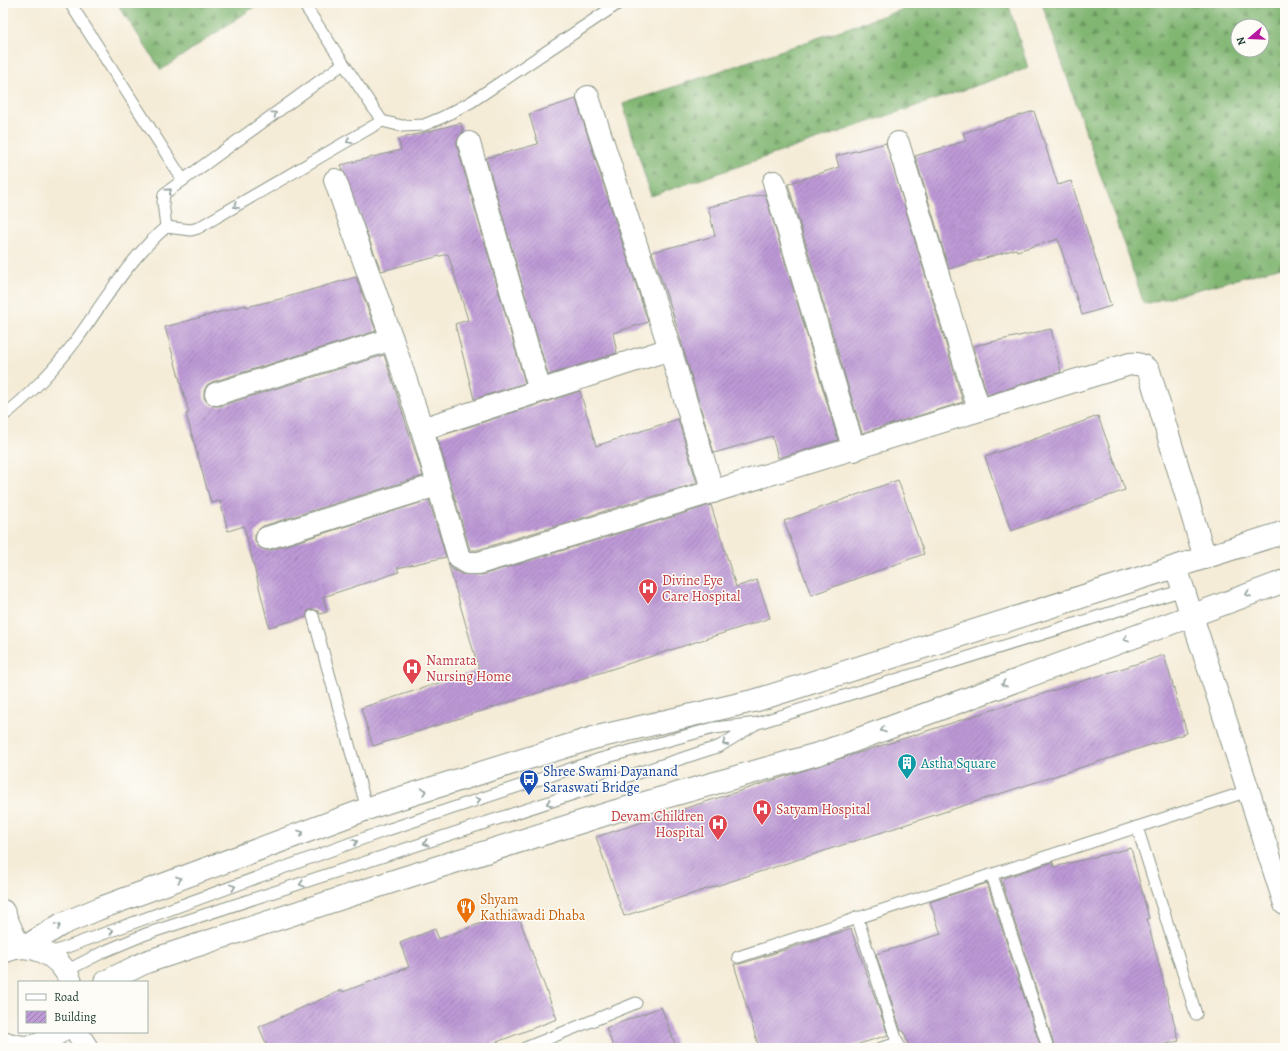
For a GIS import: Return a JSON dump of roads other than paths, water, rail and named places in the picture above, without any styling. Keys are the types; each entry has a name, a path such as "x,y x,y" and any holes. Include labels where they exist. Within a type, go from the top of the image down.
{"street":[{"path":"588,97 670,349 713,492"},
{"path":"469,143 540,391"},
{"path":"898,143 979,410"},
{"path":"335,180 392,339 422,429 459,558 467,563 479,563 854,450 1130,364 1144,365 1149,371 1206,558"},
{"path":"774,182 854,450"},
{"path":"216,394 392,339"},
{"path":"422,429 670,349"},
{"path":"267,538 437,485"},
{"path":"16,949 62,924 98,909 367,809 593,738 757,700 1285,532"},
{"path":"1176,567 1285,904"},
{"path":"107,981 146,962 400,879 616,811 821,753 1285,581"},
{"path":"3,911 16,949"},
{"path":"16,949 41,950 56,958 68,976"},
{"path":"78,1033 87,1048"},
{"path":"3,1042 13,1046 30,1047 48,1043"}],"lane":[{"path":"70,3 183,180"},
{"path":"306,4 343,64 382,121 402,126 424,125 443,117 470,102 620,3"},
{"path":"166,227 163,202 164,194 343,64"},
{"path":"3,416 22,402 76,341 128,266 147,243 166,227 191,230 198,228 382,121"},
{"path":"48,954 384,832 600,760 714,728 758,722 1183,590"},
{"path":"313,616 367,809"},
{"path":"68,976 103,952 146,934 720,746 758,722"},
{"path":"738,957 857,917 992,875 1248,791"},
{"path":"1137,827 1196,1014"},
{"path":"992,875 1048,1048"},
{"path":"857,917 898,1045 881,1048"},
{"path":"525,1048 636,1003"}],"place":[{"name":"Divine Eye Care Hospital","path":"648,605"},
{"name":"Namrata Nursing Home","path":"412,685"},
{"name":"Astha Square","path":"907,780"},
{"name":"Shree Swami Dayanand Saraswati Bridge","path":"529,796"},
{"name":"Satyam Hospital","path":"762,826"},
{"name":"Devam Children Hospital","path":"718,841"},
{"name":"Shyam Kathiawadi Dhaba","path":"466,924"}]}
